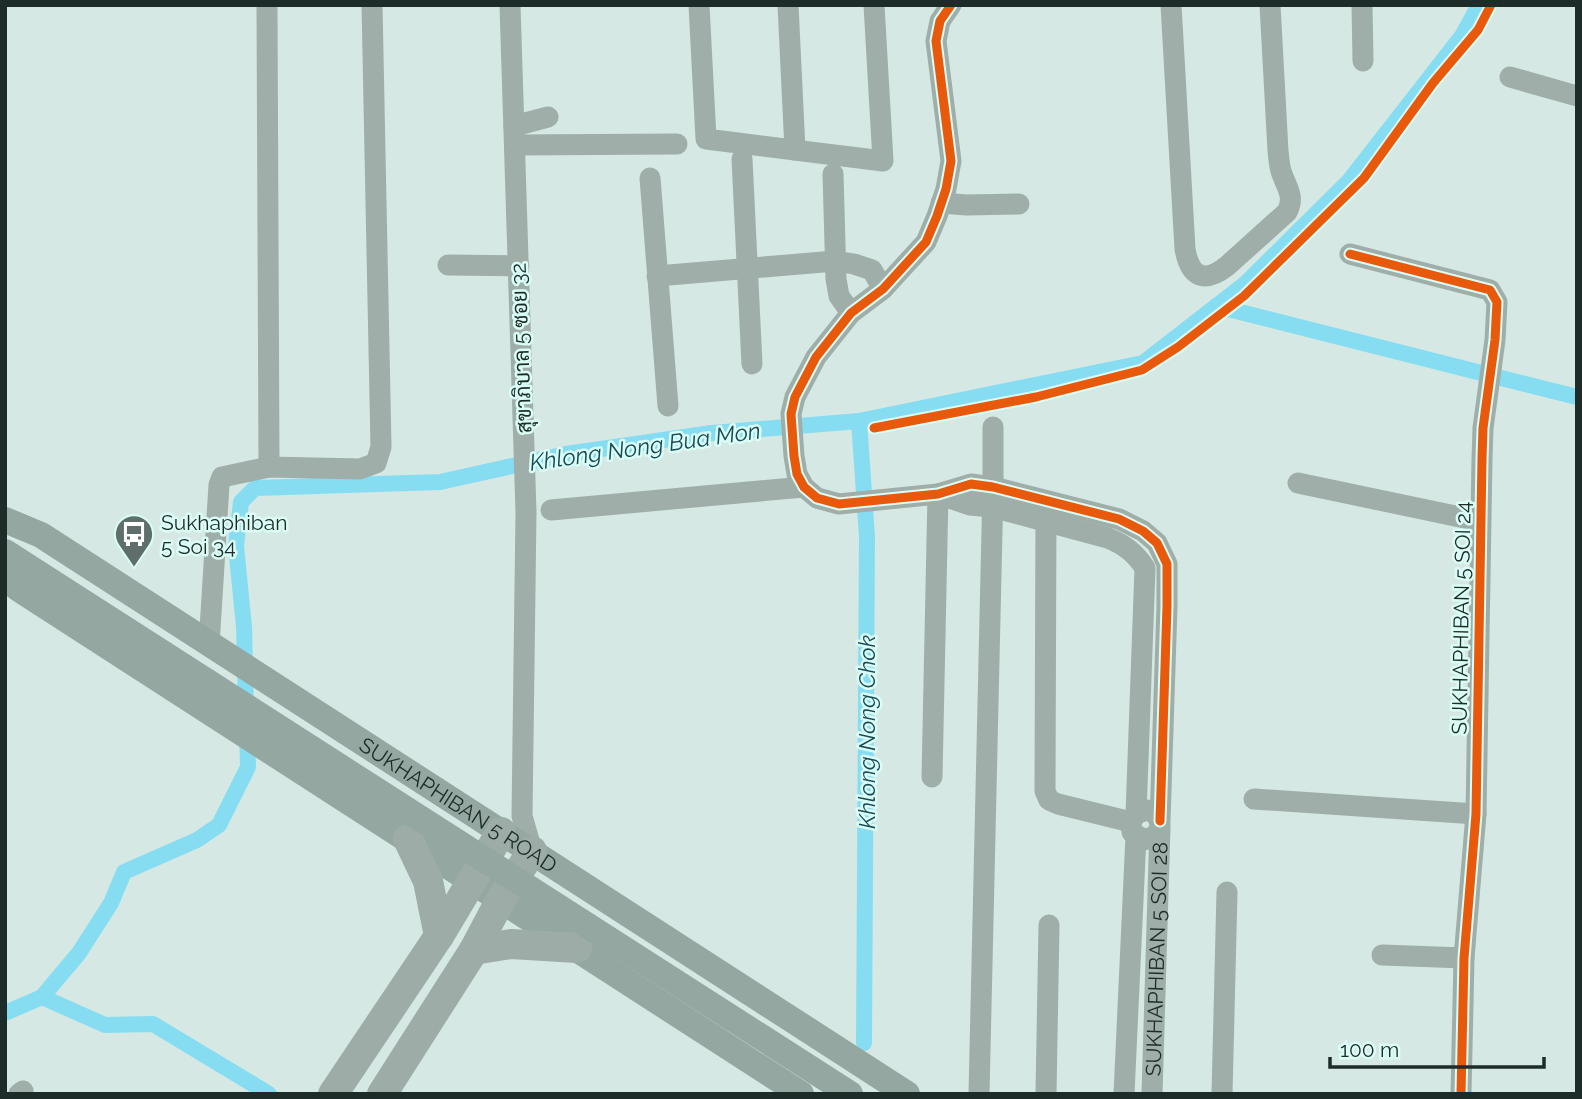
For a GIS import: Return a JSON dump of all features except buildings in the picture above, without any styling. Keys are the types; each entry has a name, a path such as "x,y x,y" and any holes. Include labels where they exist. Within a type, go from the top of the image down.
{"highway":[{"path":"333,1094 511,824"},
{"path":"412,841 428,881 439,936"},
{"path":"385,1089 474,950 500,901 532,851"},
{"path":"474,950 511,944 577,948"},
{"path":"396,1000 428,1022"}],"main road":[{"name":"SUKHAPHIBAN 5 ROAD","path":"5,520 41,535 442,793 511,824 532,851 907,1094"},
{"name":"SUKHAPHIBAN 5 ROAD","path":"5,552 850,1094"},
{"path":"5,578 232,728 412,841 500,901 801,1094"},
{"path":"412,841 435,841 441,837 447,824 447,806 442,793"},
{"path":"577,948 571,927 575,912 592,898 602,897"}],"street":[{"path":"267,5 269,467"},
{"path":"218,650 220,481 225,475 269,467 360,469 376,463 381,447 372,5"},
{"name":"สุขาภิบาล 5 ซอย 32","path":"510,5 525,476 511,824"},
{"path":"699,5 706,139 883,161 874,5"},
{"path":"788,5 796,150"},
{"path":"951,5 940,21 936,41 951,161 942,202 926,242 883,289 851,313 816,357 795,397 791,414 797,474 810,494 839,504 938,494 993,497 1046,510 1045,791 1049,800 1058,804 1134,824 1143,810 1150,811 1160,824"},
{"path":"1171,5 1185,249 1195,274 1207,276 1217,274 1227,266 1287,212 1291,204 1291,194 1281,171 1278,151 1269,5"},
{"path":"1362,5 1363,61"},
{"path":"1510,76 1577,96"},
{"path":"515,136 548,117"},
{"path":"515,136 677,145"},
{"path":"742,159 752,364"},
{"path":"833,174 835,261 839,296 851,313"},
{"path":"650,178 668,406"},
{"path":"942,202 967,205 1018,204"},
{"name":"SUKHAPHIBAN 5 SOI 24","path":"1350,254 1490,290 1497,302 1489,395 1483,428 1479,521 1476,814 1464,958 1461,1094"},
{"path":"657,276 835,261 872,270 883,289"},
{"path":"448,265 519,266"},
{"path":"979,1094 993,427"},
{"path":"1298,483 1479,521"},
{"path":"551,510 804,487"},
{"path":"932,777 938,494"},
{"name":"SUKHAPHIBAN 5 SOI 28","path":"1046,510 1119,519 1143,531 1157,543 1167,564 1152,1094"},
{"name":"SUKHAPHIBAN 5 SOI 28","path":"1046,510 1125,546 1145,568 1124,1094"},
{"path":"1144,607 1167,606"},
{"path":"1254,799 1476,814"},
{"path":"1222,1094 1227,892"},
{"path":"1046,1094 1049,925"},
{"path":"1382,955 1464,958"}],"waterway":[{"name":"Khlong Nong Bua Mon","path":"246,709 244,627 236,546 241,502 255,488 440,482 566,454 712,433 859,421 1143,363 1246,283 1349,181 1462,36 1479,5"},
{"path":"1216,306 1577,397"},
{"name":"Khlong Nong Chok","path":"859,421 867,537 864,1043"},
{"name":"Khlong Nong Bua Mon","path":"5,1013 42,997 79,953 111,903 124,872 197,840 219,825 248,767 247,732"},
{"path":"42,997 105,1025 153,1024 269,1094"}],"cycle path":[{"path":"951,5 940,21 936,41 951,161 946,189 926,242 883,289 851,313 816,357 795,397 791,414 797,474 804,487 817,498 839,504 938,494 971,484 993,487 1119,519 1143,531 1157,543 1167,564 1160,821"},
{"path":"874,428 1036,397 1142,370 1178,347 1244,296 1364,178 1433,83 1478,30 1491,5"},
{"path":"1350,254 1490,290 1497,302 1495,340 1483,428 1476,814 1464,958 1461,1094"}],"place":[{"name":"Sukhaphiban 5 Soi 34","path":"134,568"}]}
